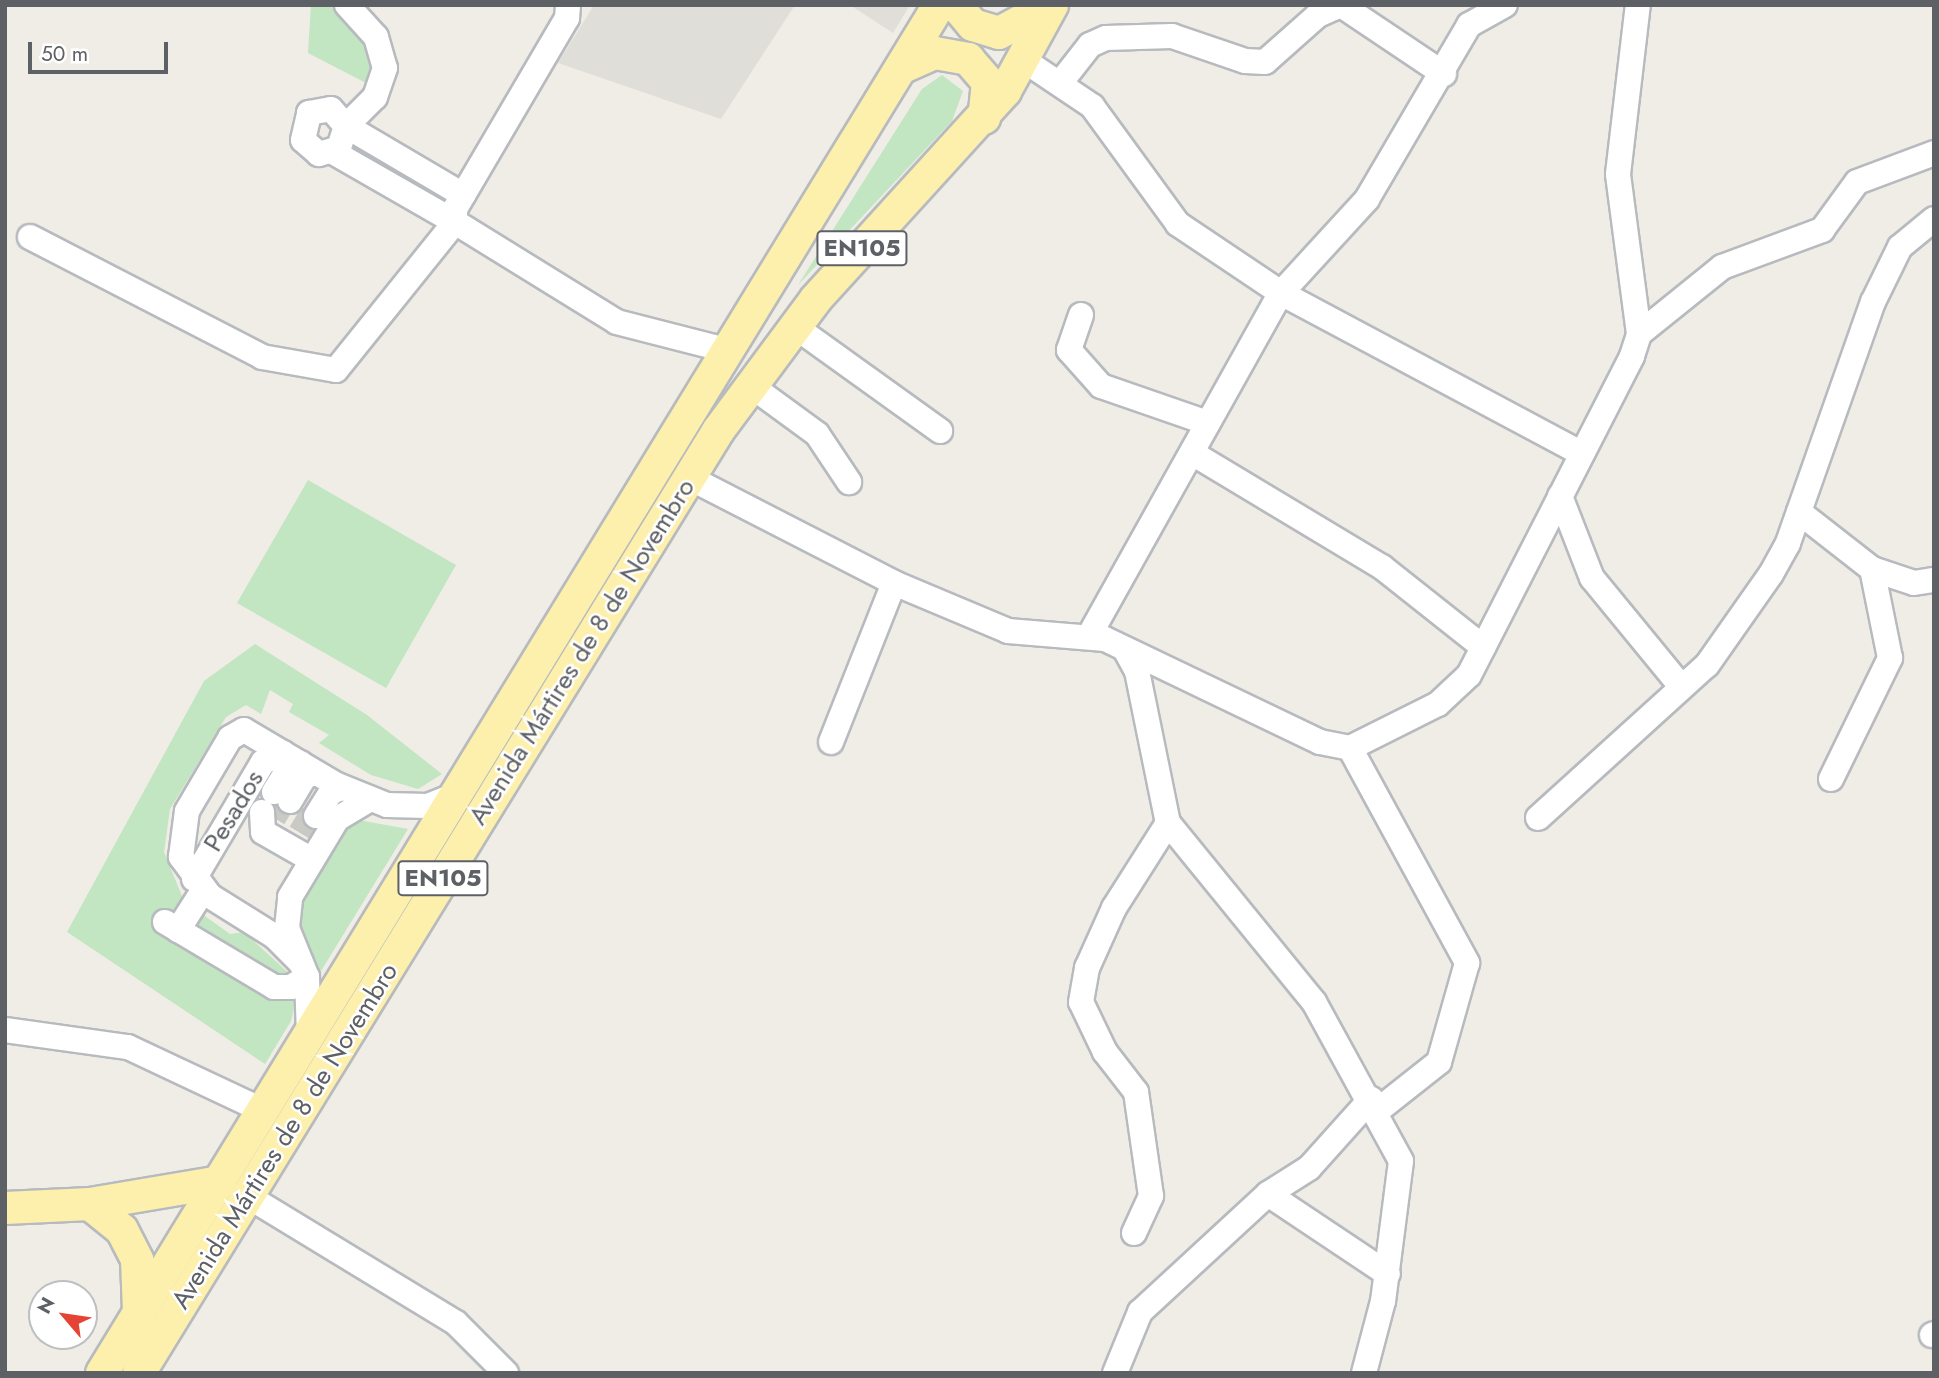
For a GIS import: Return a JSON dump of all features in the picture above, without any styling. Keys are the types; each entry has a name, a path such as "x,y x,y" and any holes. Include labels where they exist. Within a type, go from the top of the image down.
{"main road":[{"name":"Avenida Mártires de 8 de Novembro","path":"102,1373 455,795 730,352 939,5"},
{"path":"956,5 973,24 999,33 1051,5"},
{"name":"Avenida Mártires de 8 de Novembro","path":"139,1373 690,478 750,386 794,326 984,118 1025,61 1051,5"},
{"path":"901,68 935,53 968,59 988,82 984,118"},
{"path":"5,1208 90,1203 220,1182"},
{"path":"90,1203 122,1230 137,1261 139,1312"}],"street":[{"path":"333,152 344,142 346,126 375,97 385,68 376,37 347,5"},
{"path":"30,237 262,357 336,370 455,222 463,195 567,18 568,5"},
{"path":"1061,82 1090,45 1106,38 1172,36 1265,62 1318,15 1341,5 1444,74"},
{"path":"1089,636 1281,293 1367,199 1444,74 1469,25 1505,5"},
{"path":"1638,5 1618,174 1639,334"},
{"path":"1025,61 1061,82 1092,106 1178,223 1281,293 1582,454"},
{"path":"463,195 346,126 338,113 324,108 304,119 307,147 333,152 455,222 617,322 730,352"},
{"path":"690,478 894,583 1008,631 1089,636 1320,741 1350,748 1453,694 1483,647 1582,454 1639,334 1722,267 1822,230 1841,195 1857,182 1934,153"},
{"path":"1538,818 1679,684 1707,665 1771,574 1799,512 1872,302 1900,247 1934,219"},
{"path":"1081,315 1069,351 1101,386 1208,423"},
{"path":"794,326 940,431"},
{"path":"750,386 817,434 849,482"},
{"path":"1192,453 1382,567 1483,647"},
{"path":"1560,496 1601,591 1679,684"},
{"path":"1799,512 1872,569 1914,583 1934,580"},
{"path":"1830,779 1890,658 1872,569"},
{"path":"831,742 894,583"},
{"path":"1127,653 1137,671 1168,823 1314,1002 1374,1105 1401,1161 1388,1274 1364,1373"},
{"name":"Pesados","path":"304,970 274,936 191,871 240,748 307,767"},
{"path":"1115,1373 1140,1312 1268,1194 1309,1168 1374,1105 1439,1062 1467,963 1350,748"},
{"path":"307,767 369,800 408,807 455,795"},
{"path":"287,823 331,792 307,767"},
{"path":"307,767 301,773 287,823 287,910 304,970 308,1039"},
{"path":"287,823 337,819 369,800"},
{"path":"1134,1233 1151,1196 1136,1092 1105,1052 1081,1002 1087,968 1114,908 1168,823"},
{"path":"191,871 172,926 274,987 290,987 304,970"},
{"path":"201,957 232,963"},
{"path":"5,1030 128,1047 264,1111"},
{"path":"1268,1194 1388,1274"},
{"path":"249,1197 456,1324 506,1373"}],"shaded area":[{"path":"594,5 795,5 721,119 558,63"},
{"path":"850,5 910,5 893,33"}],"green space":[{"path":"311,5 334,5 350,19 372,63 366,83 308,53"},
{"path":"942,75 963,91 952,121 798,285 922,89"},
{"path":"308,480 456,565 386,688 237,603"},
{"path":"255,644 367,715 442,774 418,789 371,775 319,743 329,735 289,712 293,704 270,690 261,714 246,705 226,717 170,809 164,852 184,901 230,934 244,932 293,977 298,994 291,1021 265,1064 67,932 204,681"},
{"path":"353,819 408,829 321,971 300,939 297,897 337,831"}],"tunnel":[{"path":"274,818 286,798"},
{"path":"300,833 312,813"}]}
